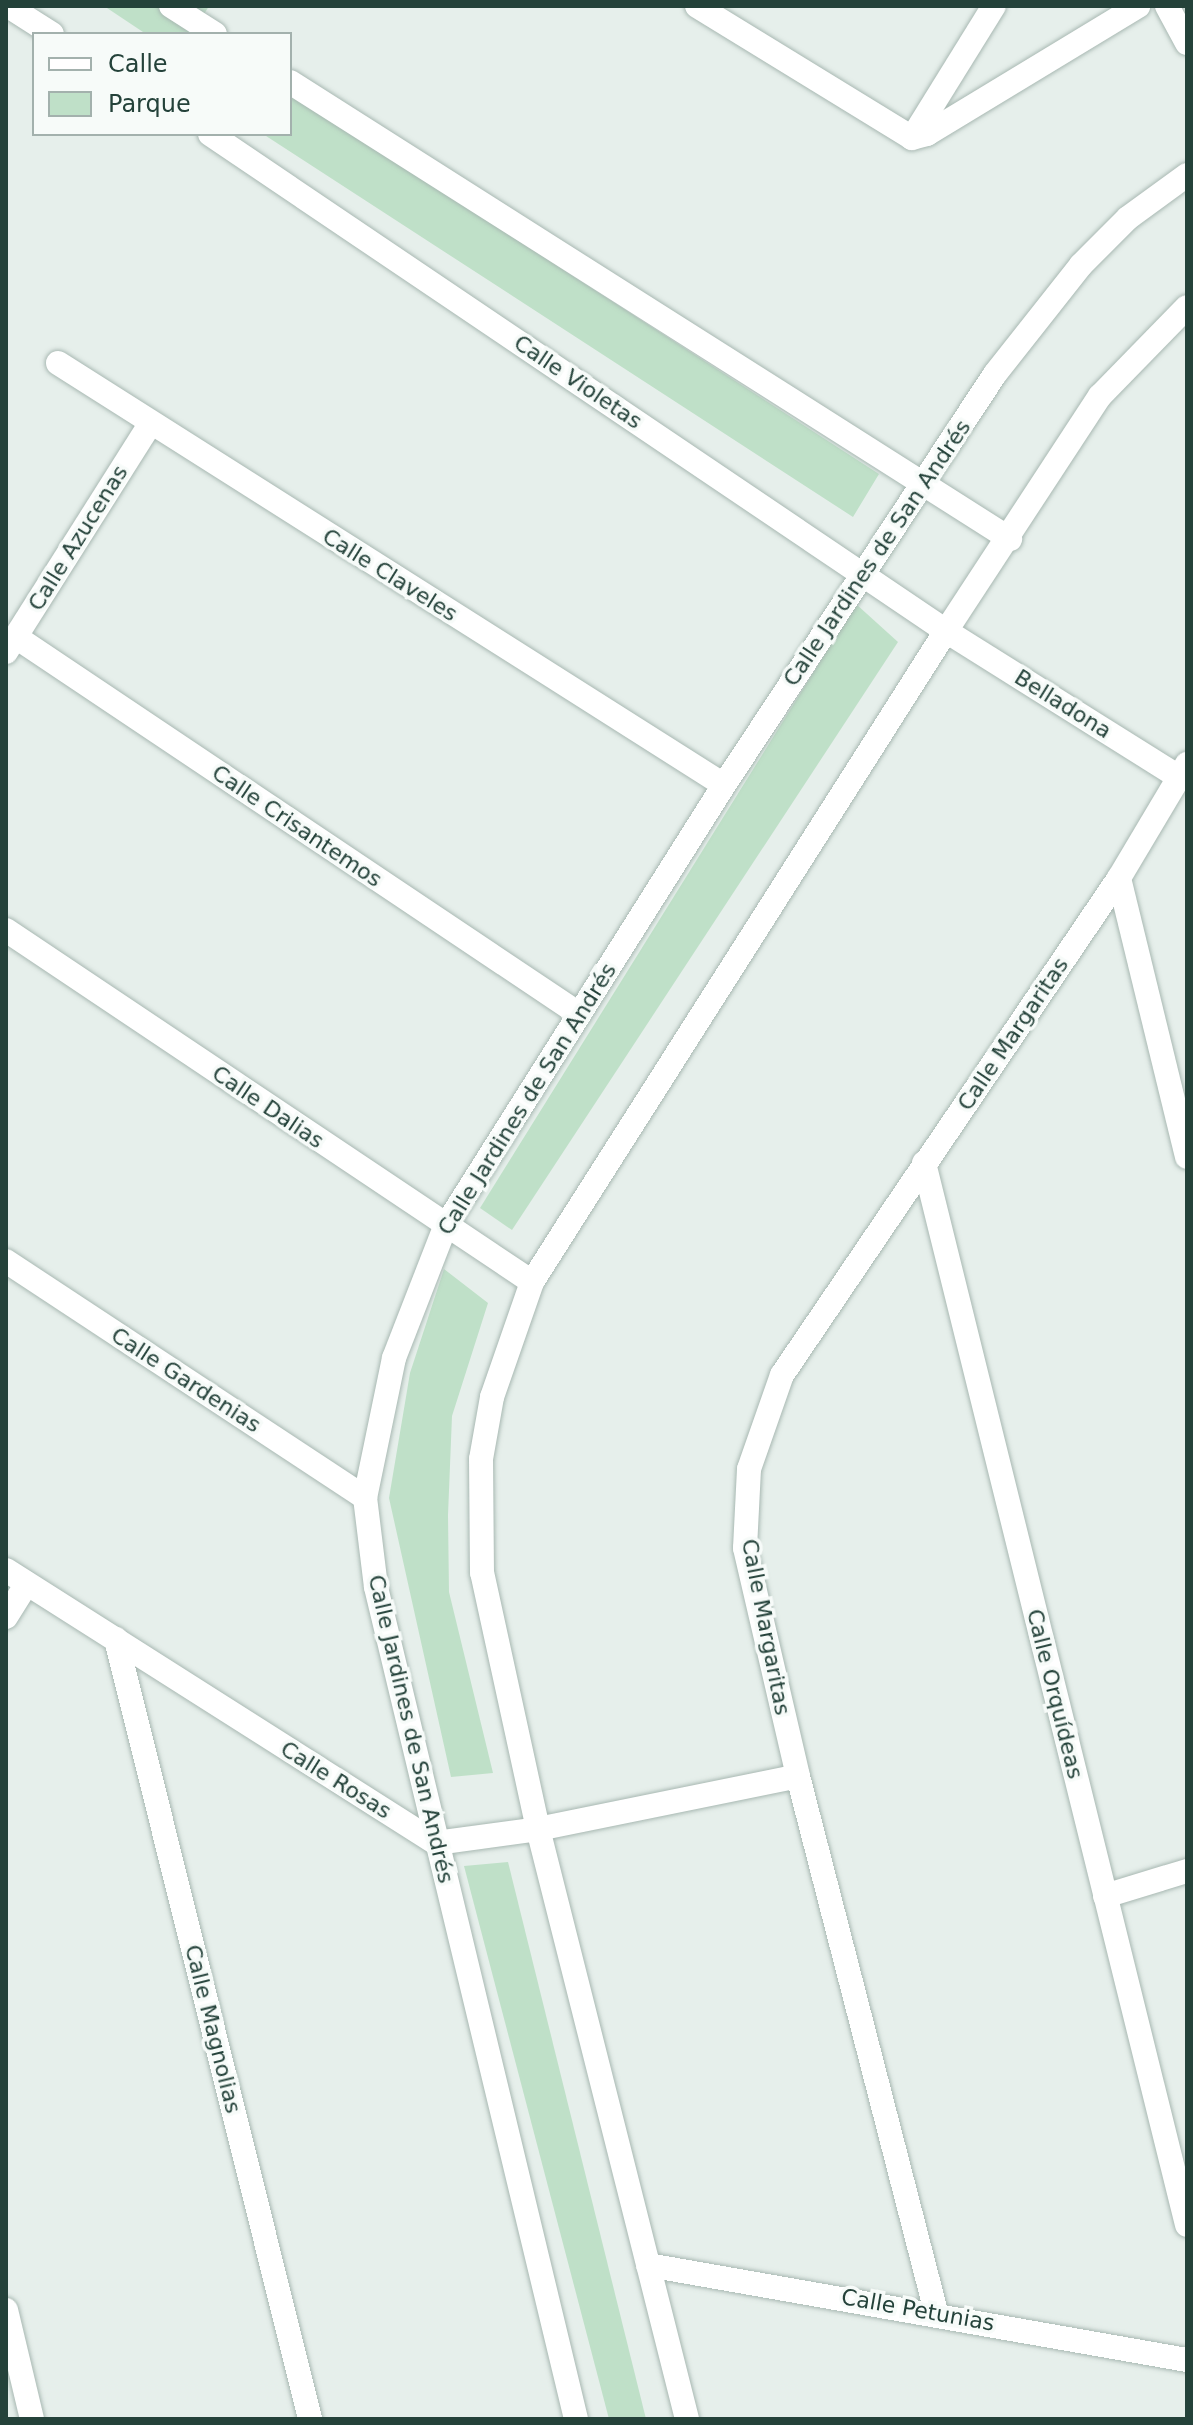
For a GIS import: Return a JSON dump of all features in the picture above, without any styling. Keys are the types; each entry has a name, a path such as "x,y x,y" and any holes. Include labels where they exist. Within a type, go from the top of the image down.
{"street":[{"path":"8,6 49,32"},
{"path":"171,6 212,32"},
{"path":"697,6 912,138 927,134 1138,6"},
{"path":"912,138 994,6"},
{"path":"1167,6 1187,43"},
{"path":"292,83 1010,539"},
{"name":"Calle Violetas","path":"213,136 946,631"},
{"name":"Calle Jardines de San Andrés","path":"576,2419 376,1587 365,1498 394,1358 445,1227 724,785 1035,317 1128,218 1187,175"},
{"path":"687,2419 538,1829 482,1573 478,1516 481,1459 492,1397 532,1282 946,631 1010,539 1100,396 1187,307"},
{"name":"Calle Claveles","path":"58,363 724,785"},
{"name":"Calle Azucenas","path":"11,645 150,424"},
{"name":"Belladona","path":"946,631 1183,770"},
{"name":"Calle Crisantemos","path":"11,645 579,1014"},
{"name":"Calle Margaritas","path":"936,2312 798,1776 745,1548 749,1469 782,1375 1119,878 1183,770"},
{"path":"1119,878 1187,1157"},
{"name":"Calle Dalias","path":"6,930 445,1227 532,1282"},
{"name":"Calle Orquídeas","path":"924,1163 1187,2225"},
{"name":"Calle Gardenias","path":"6,1261 365,1498"},
{"name":"Calle Rosas","path":"6,1570 436,1843"},
{"path":"6,1617 27,1584"},
{"name":"Calle Magnolias","path":"116,1639 310,2419"},
{"path":"436,1843 538,1829 798,1776"},
{"path":"1105,1896 1187,1871"},
{"name":"Calle Petunias","path":"648,2265 936,2312 1187,2360"},
{"path":"6,2310 32,2419"}],"green space":[{"path":"104,6 209,6 193,32 143,32"},
{"path":"292,94 879,474 853,517 266,136 292,136"},
{"path":"856,604 898,642 512,1230 480,1208"},
{"path":"444,1269 488,1303 452,1416 448,1515 449,1592 493,1773 451,1777 389,1498 410,1373"},
{"path":"508,1862 646,2419 609,2419 464,1866"}]}
